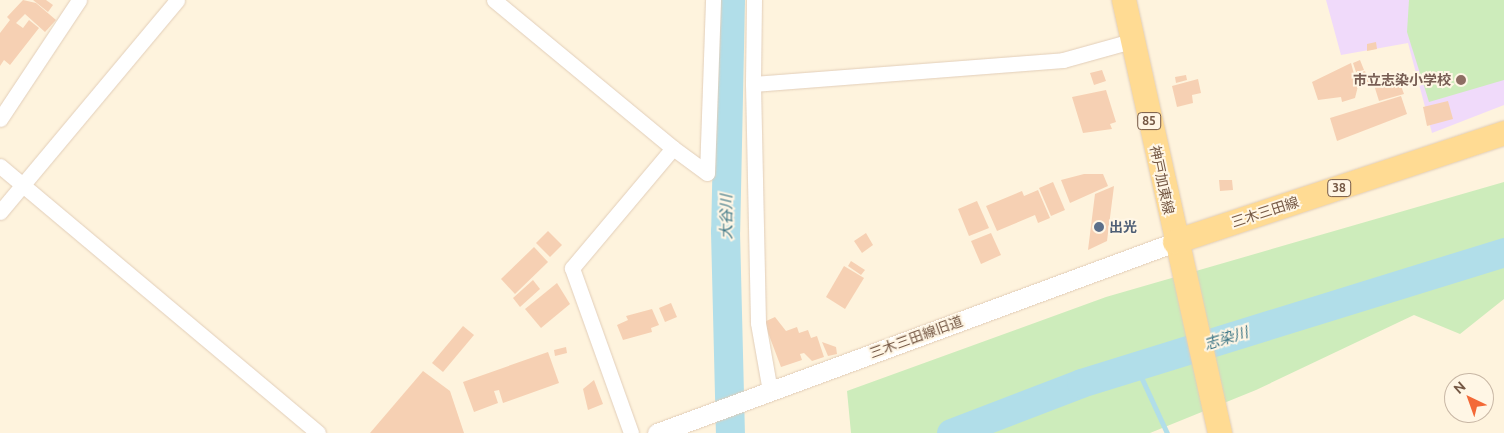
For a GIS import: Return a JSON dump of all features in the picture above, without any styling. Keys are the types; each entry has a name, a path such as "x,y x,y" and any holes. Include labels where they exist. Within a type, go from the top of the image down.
{"main road":[{"name":"神戸加東線","path":"1124,0 1131,41 1175,242"},
{"name":"三木三田線","path":"1175,242 1504,133"},
{"path":"1175,242 1220,433"},
{"path":"1212,394 1226,433"}],"street":[{"path":"0,119 79,0"},
{"path":"0,212 178,0"},
{"path":"494,0 673,148 707,173 713,0"},
{"path":"754,0 753,84 758,323 770,391"},
{"path":"753,84 1063,60 1131,41"},
{"path":"631,433 572,268 673,148"},
{"path":"0,166 318,433"},
{"name":"三木三田線旧道","path":"657,433 703,414 1175,242"}],"shaded area":[{"name":"市立志染小学校","path":"1326,0 1504,0 1504,105 1432,133 1408,43 1341,55"}],"green space":[{"path":"1409,0 1504,0 1504,80 1429,102 1407,32"},
{"path":"1504,182 1504,299 1460,334 1414,315 1256,390 1150,433 851,433 847,391 1106,297"}],"building":[{"path":"23,0 36,3 56,20 45,32 25,14 16,23 23,28 29,20 39,28 10,65 4,60 0,66 0,33 10,20 7,17"},
{"path":"33,0 46,0 53,5 48,12"},
{"path":"1376,42 1377,49 1367,51 1367,44"},
{"path":"1360,60 1364,70 1356,72 1353,63"},
{"path":"1351,63 1354,74 1365,71 1369,83 1358,86 1355,98 1342,102 1341,97 1318,100 1312,82"},
{"path":"1102,70 1106,81 1094,85 1090,73"},
{"path":"1186,75 1187,80 1176,83 1175,77"},
{"path":"1398,78 1404,94 1379,101 1374,85"},
{"path":"1198,79 1201,93 1192,95 1193,103 1177,107 1172,86"},
{"path":"1106,90 1116,122 1110,124 1112,129 1083,133 1072,97"},
{"path":"1401,96 1407,114 1337,141 1330,118"},
{"path":"1448,101 1453,119 1427,126 1423,107"},
{"path":"1084,174 1103,174 1108,186 1070,203 1061,180"},
{"path":"1219,180 1232,180 1233,190 1220,191"},
{"path":"1053,182 1065,210 1051,216 1039,188"},
{"path":"1114,186 1107,241 1088,250 1095,194"},
{"path":"1038,190 1050,218 1038,223 1035,215 997,231 986,206 1022,191 1024,196"},
{"path":"977,201 989,228 969,236 958,209"},
{"path":"548,231 562,245 550,257 536,243"},
{"path":"866,233 873,245 862,253 854,241"},
{"path":"991,233 1001,255 981,264 971,241"},
{"path":"534,247 548,262 515,294 501,279"},
{"path":"851,261 865,270 861,275 848,266"},
{"path":"844,266 864,278 845,309 826,297"},
{"path":"533,280 540,289 520,307 513,298"},
{"path":"557,283 570,304 541,328 525,309"},
{"path":"671,303 677,317 665,322 659,308"},
{"path":"652,309 659,325 651,328 652,332 623,340 617,325 628,320 626,316"},
{"path":"775,317 786,331 797,327 799,333 808,330 811,338 817,336 824,357 812,361 804,353 800,354 802,360 781,367 764,322"},
{"path":"463,326 474,335 443,372 432,363"},
{"path":"822,342 836,347 837,354 828,356"},
{"path":"566,347 567,353 555,356 554,350"},
{"path":"548,352 559,383 503,403 499,390 494,391 498,403 474,412 463,382"},
{"path":"423,371 450,391 464,433 370,433"},
{"path":"594,380 603,404 588,410 583,389"}],"waterway":[{"name":"大谷川","path":"730,0 725,231 730,433"},
{"name":"志染川","path":"951,433 1081,383 1504,252"},
{"path":"1136,366 1167,433"}],"place":[{"name":"市立志染小学校","path":"1461,80"},
{"name":"出光","path":"1099,227"}]}
